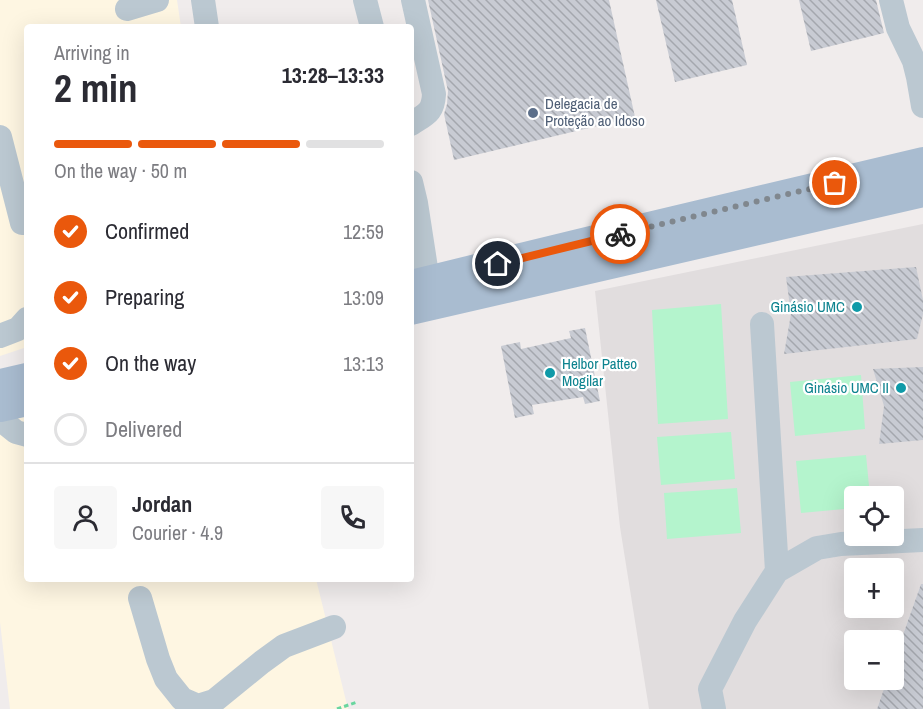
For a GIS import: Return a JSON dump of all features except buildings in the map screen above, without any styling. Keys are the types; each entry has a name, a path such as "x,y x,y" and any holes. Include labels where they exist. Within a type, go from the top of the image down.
{"main road":[{"path":"420,283 923,162"},
{"path":"414,309 923,192"},
{"path":"0,384 24,379"},
{"path":"0,407 24,402"}],"lane":[{"path":"126,12 157,0"},
{"path":"203,0 207,24"},
{"path":"365,0 371,24"},
{"path":"413,0 434,94 430,111 414,122"},
{"path":"891,0 898,28 916,69 923,106"},
{"path":"0,137 24,224"},
{"path":"414,195 420,283"},
{"path":"0,336 18,329 24,322"},
{"path":"762,324 777,571"},
{"path":"0,419 16,432 24,434"},
{"path":"714,709 710,689 745,621 777,571 817,548 841,544 923,540"},
{"path":"140,598 166,679 182,699 198,706 214,701 284,646 333,627"}],"path":[{"path":"337,709 357,702"}],"shaded area":[{"path":"0,0 177,0 181,24 24,24 24,348 0,356"},
{"path":"923,224 923,587 920,587 904,632 904,630 844,630 844,690 884,690 877,709 649,709 620,527 595,291"},
{"path":"24,412 24,582 317,582 348,709 10,709 0,622 0,418"}],"green space":[{"path":"721,304 728,419 658,424 652,310"},
{"path":"861,375 865,429 795,436 790,382"},
{"path":"731,432 735,479 661,485 657,437"},
{"path":"866,455 869,486 844,486 844,509 801,513 796,461"},
{"path":"737,488 741,533 667,539 664,493"}],"way so far":[{"path":"620,234 835,183"}],"place":[{"name":"Delegacia de Proteção ao Idoso","path":"533,113"},
{"name":"Ginásio UMC","path":"857,307"},
{"name":"Helbor Patteo Mogilar","path":"550,373"},
{"name":"Ginásio UMC II","path":"901,388"}],"route":[{"path":"498,264 620,234"}]}
